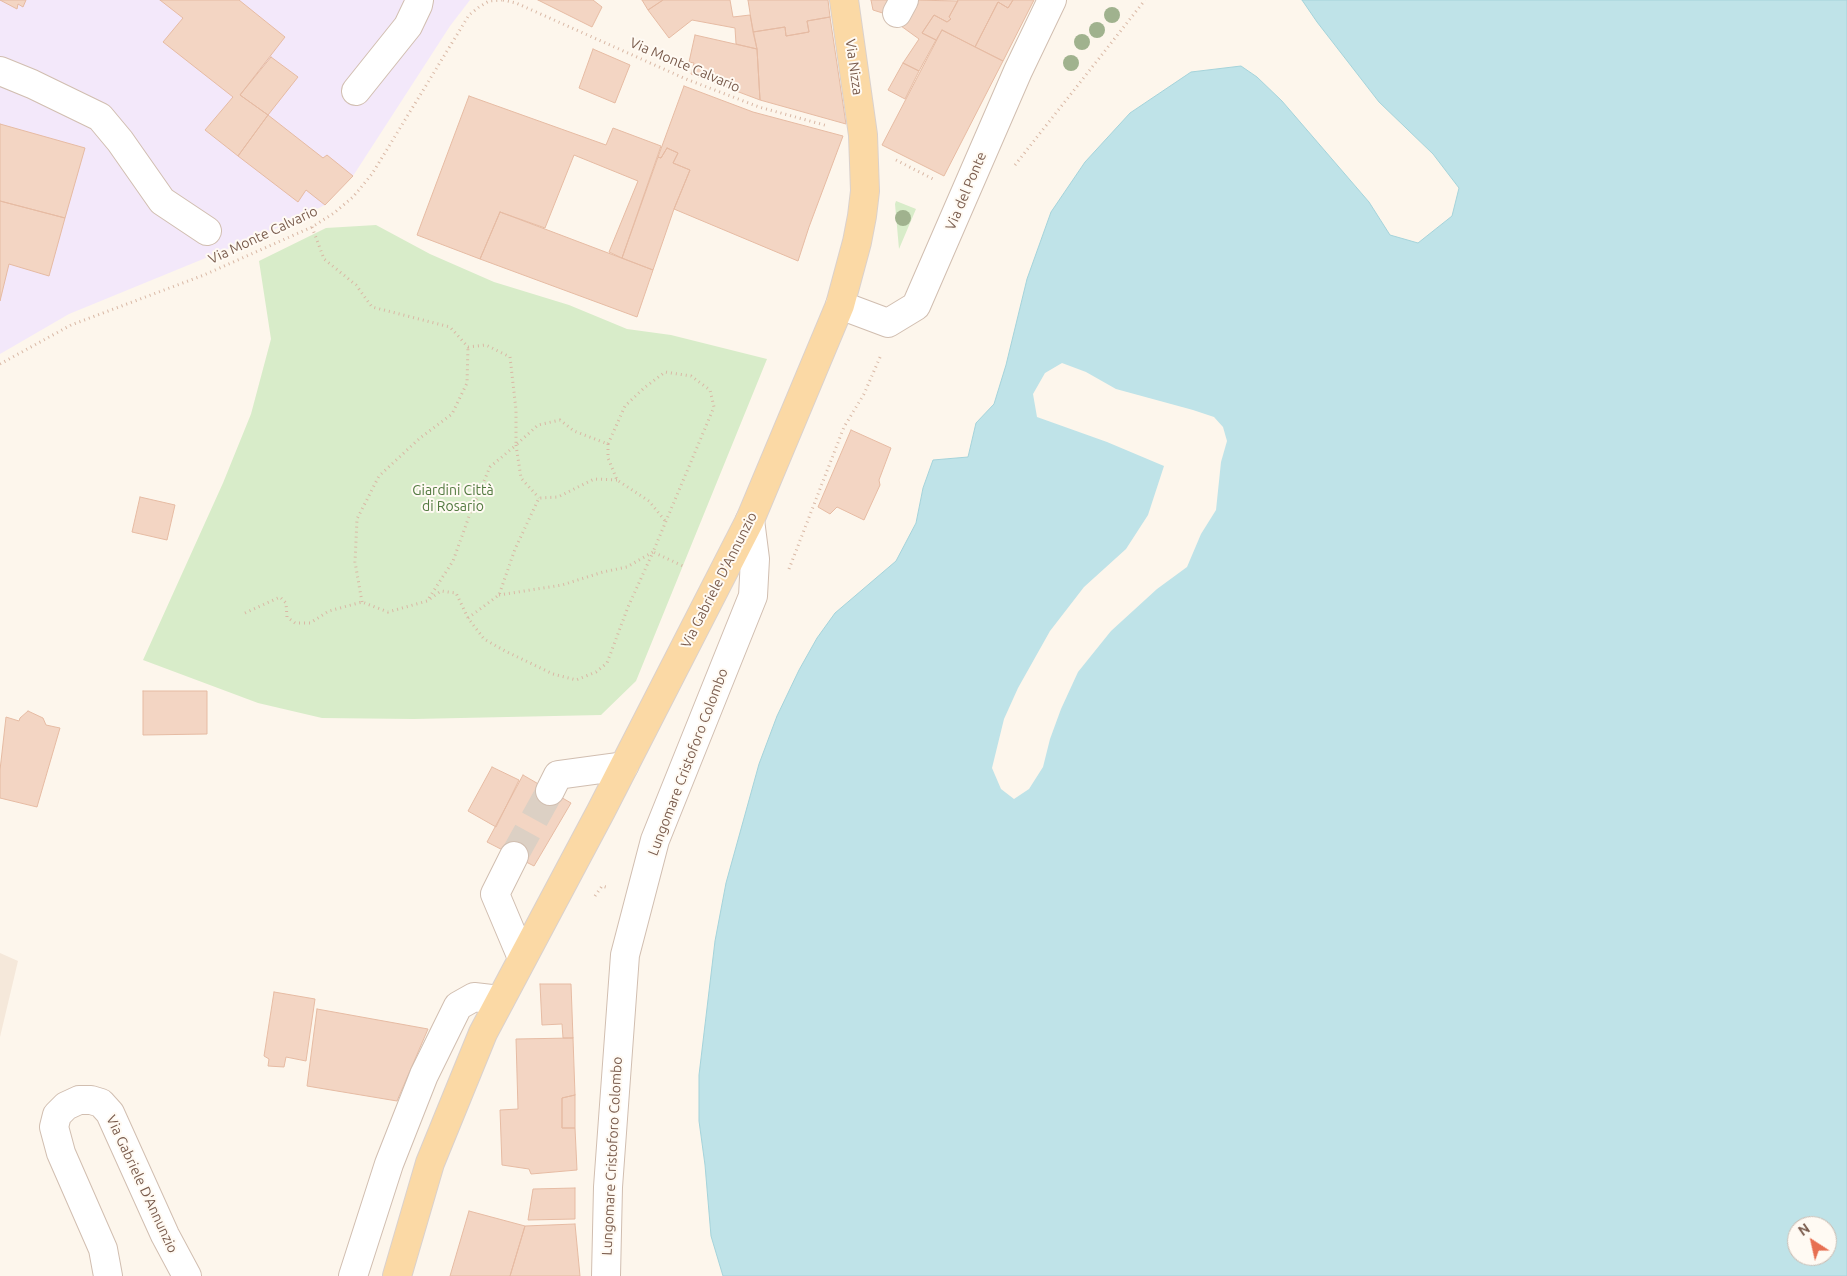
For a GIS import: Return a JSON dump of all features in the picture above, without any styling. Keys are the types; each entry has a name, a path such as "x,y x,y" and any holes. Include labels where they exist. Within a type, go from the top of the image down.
{"main road":[{"name":"Via Nizza","path":"844,0 863,134"},
{"name":"Via Gabriele D'Annunzio","path":"397,1276 430,1162 483,1033 624,766 750,520 840,305 862,216 865,191 863,134"}],"street":[{"path":"356,91 408,26 419,0"},
{"name":"Via del Ponte","path":"840,305 888,323 916,306 1018,71 1052,0"},
{"path":"0,71 32,84 100,117 120,140 162,201 207,231"},
{"name":"Lungomare Cristoforo Colombo","path":"606,1276 608,1187 625,955 655,840 753,596 754,559 750,520"},
{"path":"550,791 558,775 624,766"},
{"path":"514,856 495,894 522,958"},
{"path":"353,1276 389,1164 424,1075 458,1006 474,997 500,1000"},
{"name":"Via Gabriele D'Annunzio","path":"108,1276 103,1249 61,1153 54,1128 57,1115 66,1106 79,1100 91,1100 101,1103 110,1113 165,1235 187,1276"}],"path":[{"name":"Via Monte Calvario","path":"0,364 71,325 204,275 312,227 334,213 354,196 372,174 469,14 489,2 503,0 516,2 686,79 759,107 863,134"},
{"path":"1014,165 1145,0"},
{"path":"890,157 966,193"},
{"path":"312,227 324,259 356,285 372,307 450,327 468,347 466,383 452,414 420,438 379,476 357,520 355,562 362,602"},
{"path":"468,347 486,345 510,357 516,410 516,445 522,478 538,498"},
{"path":"788,572 844,427 864,394 882,352"},
{"path":"245,614 280,597 286,603 287,617 295,624 310,623 329,611 362,602 388,612 427,601 441,591 456,593 468,618 484,639 505,652 553,674 576,680 596,672 607,663 628,608 714,407 710,390 691,376 666,372 644,388 625,406 608,444 608,458 617,480"},
{"path":"427,601 453,561 471,511 490,467 538,424 560,420 574,431 608,444"},
{"path":"538,498 558,497 594,479 617,480 648,501 666,522"},
{"path":"500,595 515,549 538,498"},
{"path":"468,618 500,595 562,585 603,572 627,567 653,552"},
{"path":"653,552 686,567"},
{"path":"592,900 602,886 640,898"}],"shaded area":[{"path":"0,0 470,0 450,26 353,176 325,205 269,232 69,314 0,354"},
{"path":"0,953 18,961 0,1037"}],"green space":[{"path":"896,201 916,209 899,249 895,204"},
{"name":"Giardini Città di Rosario","path":"376,225 430,254 494,282 569,305 627,329 671,335 767,359 636,681 601,715 414,719 322,718 258,703 143,660 223,483 251,414 271,339 259,261 326,228"}],"water":[{"path":"1302,0 1847,0 1847,1276 723,1276 711,1236 699,1121 699,1075 715,941 726,883 759,764 777,716 817,638 835,613 896,561 916,523 923,488 933,460 968,457 976,423 994,404 1006,365 1027,279 1051,212 1085,162 1130,113 1191,72 1241,66 1257,77 1282,101 1369,202 1390,235 1418,243 1452,216 1459,188 1433,154 1379,102"}],"pier":[{"path":"1062,363 1086,372 1116,389 1214,417 1223,427 1227,441 1221,462 1216,510 1201,534 1187,567 1157,589 1111,631 1078,672 1061,709 1050,739 1043,767 1029,789 1014,799 1001,789 992,768 1004,719 1018,688 1050,631 1084,587 1126,549 1148,515 1164,466 1107,442 1037,417 1033,394 1045,373"}],"building":[{"path":"0,0 26,0 23,7 18,4 17,9"},
{"path":"160,0 239,0 285,37 240,95 268,115 238,156 205,130 233,97 163,42 183,18"},
{"path":"538,0 593,0 602,7 592,27"},
{"path":"642,0 663,0 648,10"},
{"path":"663,0 730,0 733,17 750,15 757,49 736,44 735,28 692,20 669,38 648,10"},
{"path":"748,0 828,0 830,17 807,21 809,32 786,36 785,27 753,32"},
{"path":"871,0 897,0 889,15 873,10"},
{"path":"913,0 958,1 949,17 951,19 947,22 934,15 922,33 936,40 919,71 903,63 919,39 901,26"},
{"path":"958,0 1013,0 1008,8 998,2 975,47 942,30 936,40 922,33 934,15 947,22 951,19 949,17"},
{"path":"1013,0 1034,0 1003,61 975,47 998,2 1008,8"},
{"path":"830,17 846,124 760,100 757,49 753,32 785,27 786,36 809,32 807,21"},
{"path":"942,30 1003,61 944,176 882,145"},
{"path":"695,35 757,49 760,100 691,74 694,63 689,62"},
{"path":"593,49 630,65 615,103 579,88"},
{"path":"271,57 298,77 268,115 240,95"},
{"path":"903,63 919,71 905,99 888,90"},
{"path":"684,86 753,112 843,136 798,261 674,209 690,170 673,163 678,153 667,148 661,158 658,157"},
{"path":"469,96 606,145 613,128 661,146 622,258 609,252 638,181 574,155 545,228 500,212 480,259 417,235"},
{"path":"268,115 323,158 327,155 353,176 325,205 306,190 298,202 238,156"},
{"path":"0,124 85,148 65,218 0,201"},
{"path":"667,148 678,153 673,163 690,170 653,270 622,258 658,157 661,158"},
{"path":"0,201 65,218 49,276 9,264 0,301"},
{"path":"500,212 653,270 637,317 480,259"},
{"path":"851,430 891,448 879,480 880,485 864,520 837,507 830,514 818,507"},
{"path":"140,497 175,505 167,540 132,532"},
{"path":"143,691 207,691 207,734 143,735"},
{"path":"28,711 43,718 46,725 60,728 37,807 0,798 0,770 6,717 19,721"},
{"path":"492,767 519,780 496,827 468,811"},
{"path":"523,775 571,803 534,866 487,842"},
{"path":"540,984 571,984 573,1038 563,1038 562,1024 542,1025"},
{"path":"274,992 315,999 306,1061 286,1057 284,1067 268,1066 269,1059 264,1056"},
{"path":"317,1009 428,1029 397,1101 307,1086"},
{"path":"573,1038 575,1095 562,1098 562,1128 575,1128 577,1170 531,1174 529,1169 502,1165 500,1110 518,1109 516,1039"},
{"path":"575,1095 575,1128 562,1128 562,1098"},
{"path":"575,1188 575,1219 528,1220 533,1189"},
{"path":"469,1211 525,1226 510,1276 450,1276"},
{"path":"575,1224 580,1276 510,1276 525,1226"}],"tunnel":[{"path":"514,856 550,791"}]}
